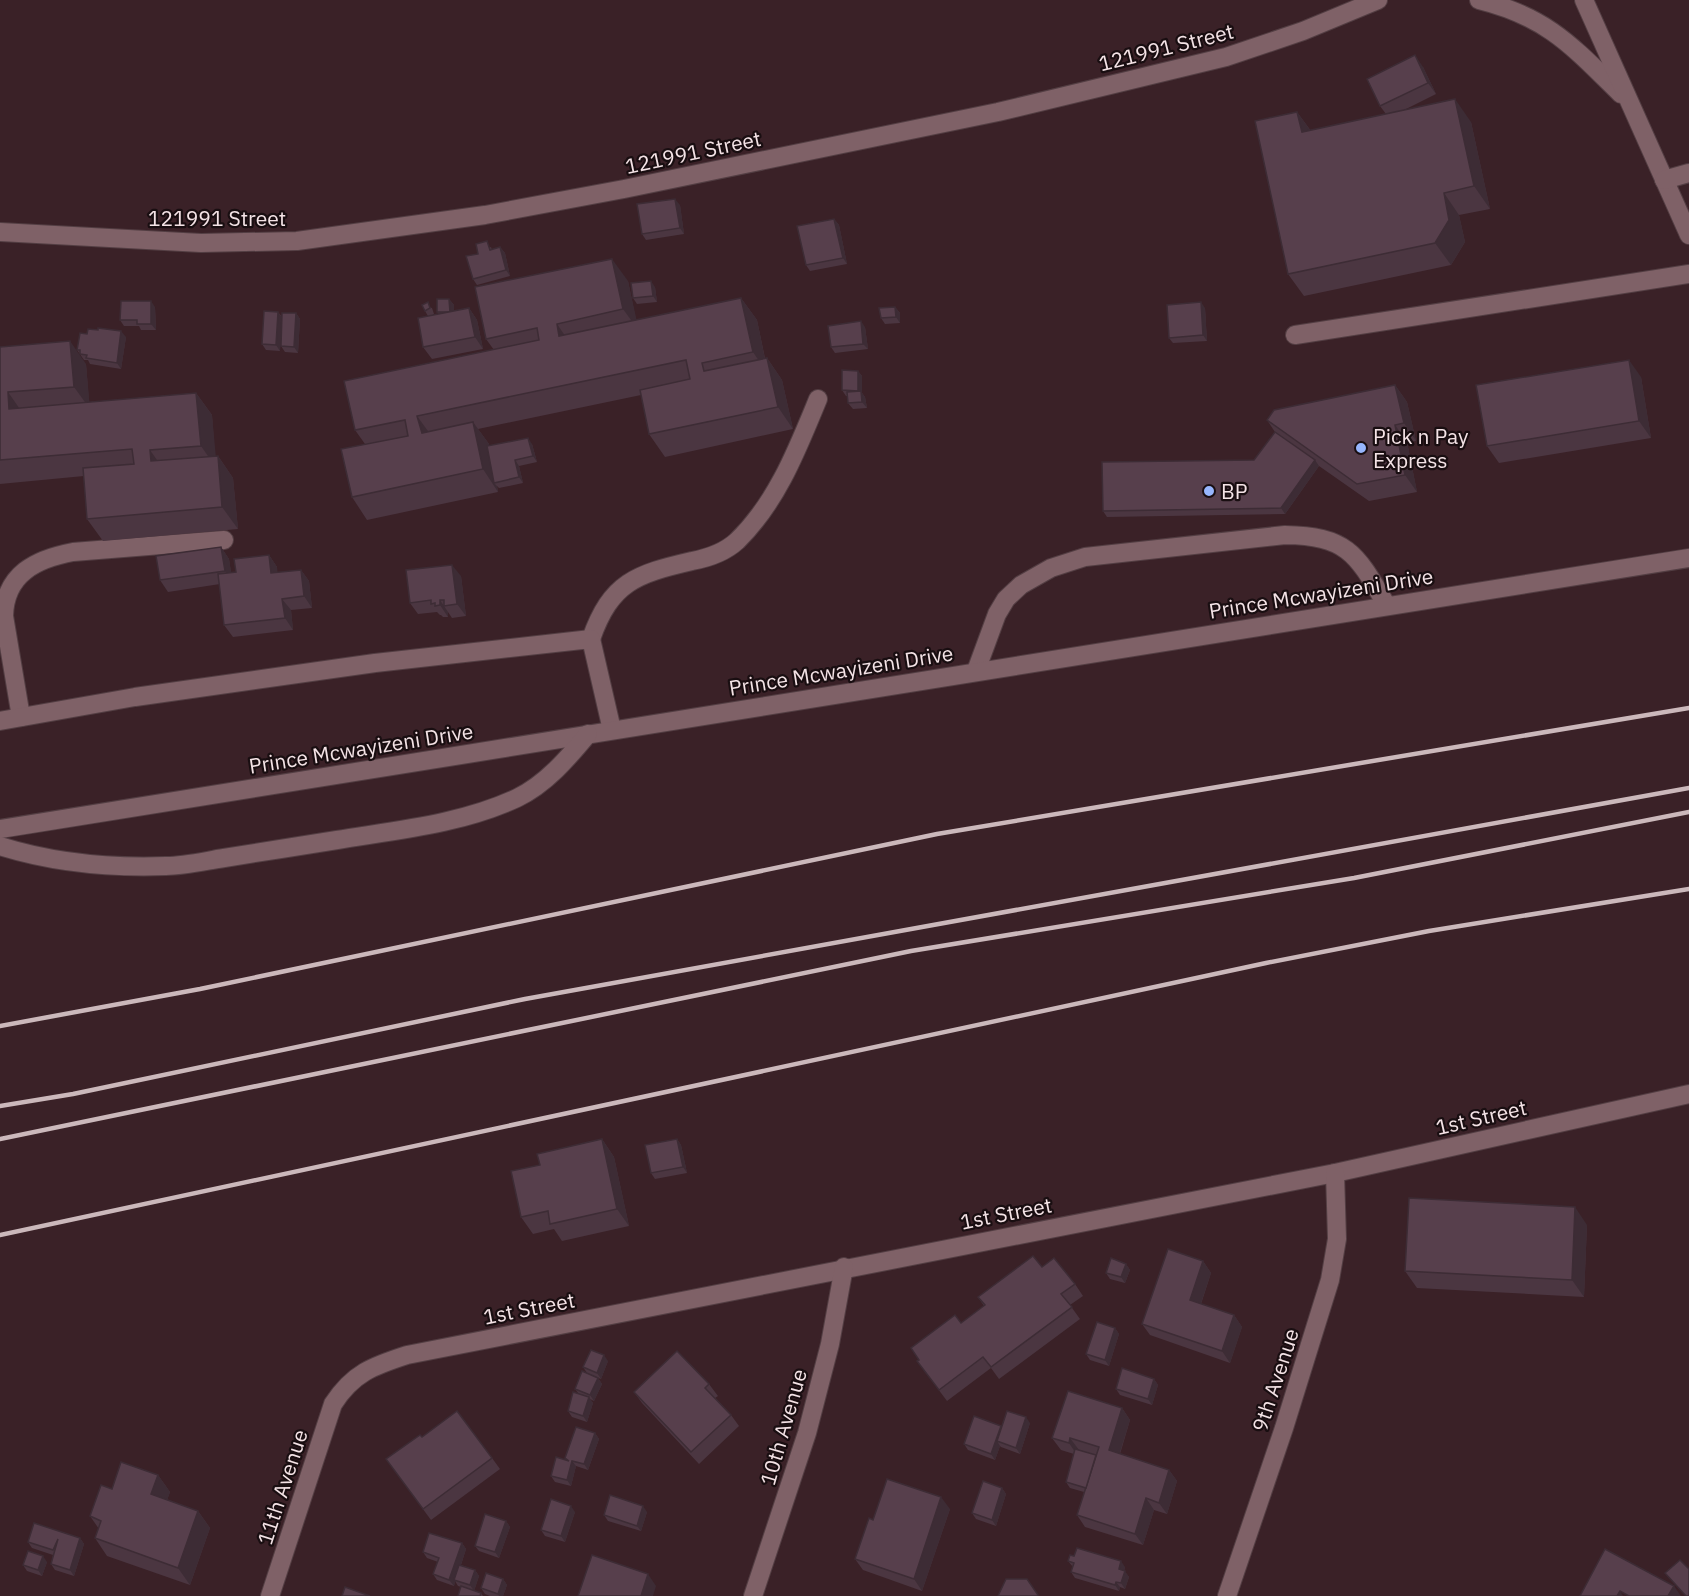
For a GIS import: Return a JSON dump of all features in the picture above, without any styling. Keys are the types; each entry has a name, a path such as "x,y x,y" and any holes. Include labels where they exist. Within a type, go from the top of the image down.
{"street":[{"name":"121991 Street","path":"0,232 201,243 297,241 485,215 624,189 998,112 1226,57 1303,31 1378,0"},
{"path":"1479,0 1521,13 1552,30 1629,102"},
{"path":"1584,0 1689,235"},
{"path":"1595,29 1598,0"},
{"path":"1664,180 1689,173"},
{"path":"1295,335 1689,273"},
{"path":"612,730 591,639 597,622 608,603 620,589 646,573 706,558 736,542 776,492 794,459 818,399"},
{"path":"976,671 997,614 1006,599 1021,585 1051,568 1085,557 1285,535 1305,535 1334,542 1355,555 1387,606"},
{"path":"21,717 4,616 5,603 11,587 29,567 53,556 73,552 225,540"},
{"name":"Prince Mcwayizeni Drive","path":"0,829 1689,558"},
{"path":"0,721 135,697 375,663 591,639"},
{"path":"0,846 60,861 95,865 168,866 441,824 491,808 519,797 534,788 562,764 588,734"},
{"name":"1st Street","path":"340,1394 351,1380 364,1372 407,1355 1335,1173 1689,1095"},
{"name":"9th Avenue","path":"1227,1596 1284,1428 1330,1280 1337,1239 1335,1173"},
{"name":"10th Avenue","path":"753,1596 807,1433 830,1344 844,1268"},
{"name":"11th Avenue","path":"270,1596 328,1418 340,1394"}],"building":[{"path":"1415,55 1428,83 1380,106 1367,79"},
{"path":"1455,99 1474,186 1444,193 1449,220 1435,243 1288,274 1255,121 1297,112 1302,132"},
{"path":"675,199 680,228 642,234 637,204"},
{"path":"834,219 843,258 806,265 797,226"},
{"path":"487,241 490,250 500,247 506,270 473,279 466,256 478,254 476,244"},
{"path":"612,259 623,309 557,324 559,336 741,298 753,352 702,363 704,371 767,358 778,407 649,434 640,390 690,379 686,360 417,416 422,433 473,422 483,469 352,497 341,449 408,436 405,420 355,430 344,381 539,340 537,328 486,339 475,287"},
{"path":"651,281 653,296 633,298 631,283"},
{"path":"437,299 449,299 450,312 437,312"},
{"path":"121,301 151,301 151,324 137,324 137,320 120,320"},
{"path":"428,302 430,308 425,311 422,305"},
{"path":"1201,302 1203,335 1169,338 1167,305"},
{"path":"895,307 896,317 881,318 879,308"},
{"path":"469,308 475,337 423,347 418,318"},
{"path":"264,311 278,312 276,345 262,344"},
{"path":"282,313 296,313 294,347 281,346"},
{"path":"861,321 863,344 831,347 828,326"},
{"path":"98,328 121,331 117,363 86,358 87,355 80,354 80,350 77,350 80,333 87,334 88,329 98,330"},
{"path":"70,341 74,387 8,392 9,409 196,393 201,446 150,450 151,461 218,456 222,507 87,519 83,468 134,464 132,449 0,460 0,347"},
{"path":"1629,360 1639,421 1487,446 1476,385"},
{"path":"842,370 858,371 858,391 842,390"},
{"path":"1395,385 1404,423 1395,425 1405,475 1357,484 1267,420 1274,410"},
{"path":"861,391 862,402 848,403 847,392"},
{"path":"1275,432 1315,460 1281,508 1103,511 1102,462 1254,460"},
{"path":"528,438 533,456 515,460 519,477 494,483 487,446"},
{"path":"221,547 225,571 160,580 156,556"},
{"path":"269,555 271,573 301,570 304,596 282,599 285,618 224,625 218,574 236,572 234,559"},
{"path":"452,565 457,604 444,606 444,600 440,600 440,605 435,606 435,603 431,604 431,600 410,603 406,570"},
{"path":"602,1139 617,1209 550,1224 548,1211 521,1217 511,1171 540,1165 537,1154"},
{"path":"677,1139 683,1167 651,1173 645,1145"},
{"path":"1409,1198 1575,1207 1572,1280 1405,1271"},
{"path":"1168,1249 1203,1261 1190,1300 1234,1315 1222,1351 1142,1324"},
{"path":"1033,1256 1042,1267 1054,1258 1075,1284 1061,1294 1072,1307 991,1367 983,1357 939,1390 917,1361 919,1360 911,1348 955,1315 961,1323 985,1305 978,1297"},
{"path":"1111,1258 1126,1264 1121,1277 1106,1273"},
{"path":"1097,1322 1115,1328 1105,1360 1086,1354"},
{"path":"591,1350 604,1355 597,1373 583,1367"},
{"path":"677,1351 709,1384 705,1388 731,1415 691,1452 634,1392"},
{"path":"1122,1368 1154,1379 1148,1399 1116,1389"},
{"path":"582,1371 598,1378 590,1395 575,1389"},
{"path":"1068,1391 1122,1408 1109,1450 1169,1470 1159,1503 1146,1498 1135,1534 1077,1515 1099,1447 1070,1438 1069,1443 1052,1438"},
{"path":"573,1392 589,1397 583,1416 568,1411"},
{"path":"457,1411 492,1458 423,1509 386,1459 420,1435 422,1437"},
{"path":"1007,1411 1026,1417 1016,1448 997,1441"},
{"path":"974,1416 1001,1426 991,1454 964,1444"},
{"path":"576,1427 595,1433 584,1464 572,1461 567,1480 551,1476 556,1457 569,1461 565,1458"},
{"path":"1075,1449 1096,1455 1086,1488 1066,1482"},
{"path":"121,1462 158,1475 151,1494 198,1511 178,1568 95,1538 101,1521 90,1516 101,1485 112,1489"},
{"path":"887,1479 941,1497 914,1579 855,1559 869,1518 873,1520"},
{"path":"983,1481 1002,1488 992,1520 972,1513"},
{"path":"610,1495 643,1506 637,1526 604,1515"},
{"path":"551,1499 571,1506 561,1536 541,1530"},
{"path":"485,1514 506,1521 495,1552 475,1546"},
{"path":"34,1523 80,1538 70,1570 51,1564 58,1539 53,1550 28,1542"},
{"path":"429,1533 462,1543 449,1580 433,1574 439,1558 423,1552"},
{"path":"1077,1548 1121,1561 1119,1569 1125,1571 1121,1583 1116,1582 1115,1585 1071,1572 1074,1563 1068,1561 1070,1555 1074,1556"},
{"path":"1605,1549 1674,1586 1668,1596 1629,1596 1620,1591 1617,1596 1580,1596"},
{"path":"28,1551 43,1556 38,1570 23,1565"},
{"path":"592,1555 648,1574 641,1596 578,1596"},
{"path":"1680,1560 1689,1569 1689,1596 1686,1596 1665,1573"},
{"path":"459,1565 475,1570 470,1585 454,1580"},
{"path":"486,1573 503,1579 498,1594 481,1588"},
{"path":"1006,1579 1027,1579 1038,1595 998,1596"},
{"path":"461,1586 481,1593 480,1596 458,1596"},
{"path":"345,1587 370,1596 342,1596"}],"railway":[{"path":"0,1026 200,989 937,834 1689,708"},
{"path":"0,1106 73,1094 525,999 1689,788"},
{"path":"0,1139 911,951 1354,878 1689,812"},
{"path":"0,1235 1266,963 1429,931 1689,889"}],"place":[{"name":"Pick n Pay Express","path":"1361,448"},
{"name":"BP","path":"1209,491"}]}
